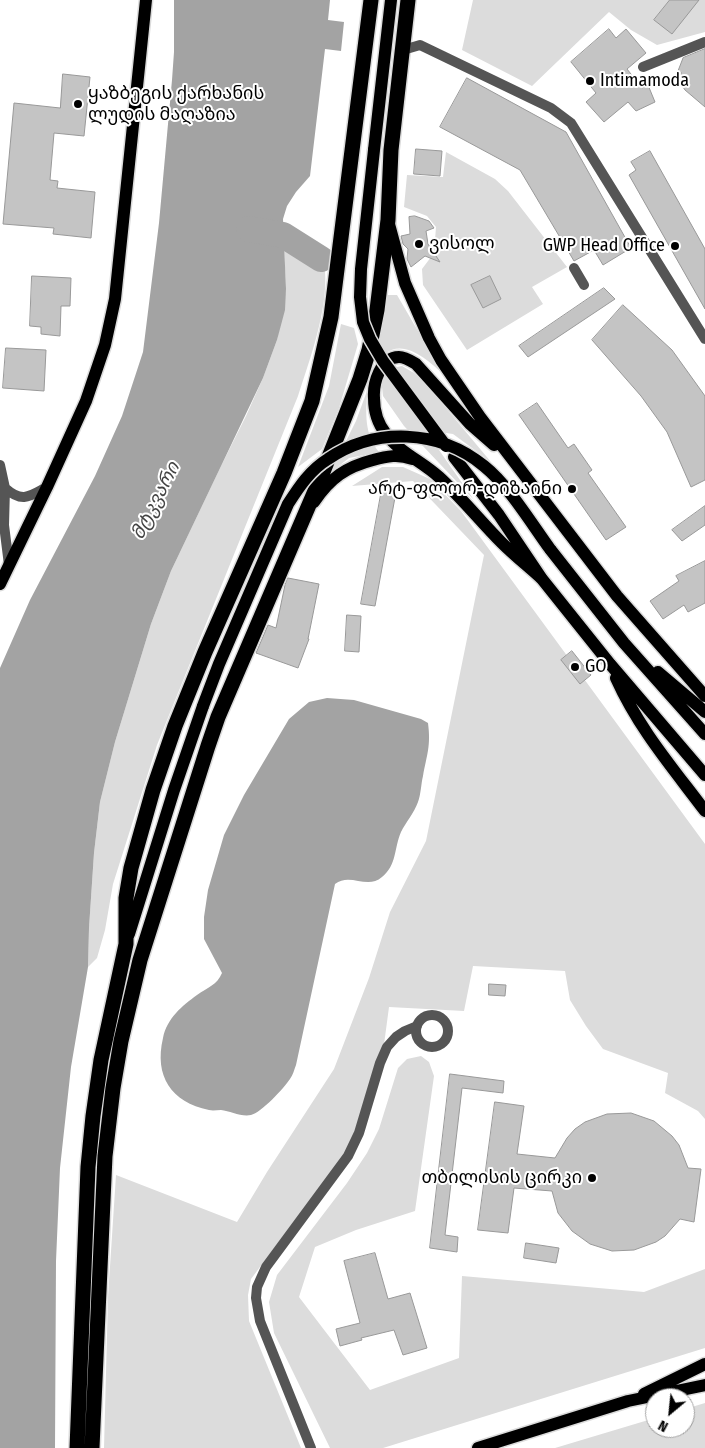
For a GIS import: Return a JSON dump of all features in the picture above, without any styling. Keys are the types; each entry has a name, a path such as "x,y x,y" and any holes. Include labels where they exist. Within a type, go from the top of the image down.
{"highway":[{"path":"77,1448 88,1176 93,1116 101,1060 126,944 126,898 131,868 164,757 205,652 301,431 314,393 331,317 371,0"},
{"path":"92,1448 104,1156 112,1088 130,998 154,914 222,708 307,512 367,357 373,333 388,220 391,150 408,0"}],"main road":[{"path":"0,584 86,401 105,345 115,299 146,0"},
{"path":"391,0 361,270 360,297 363,322 370,339 384,361 499,515 542,579 610,664 705,775"},
{"path":"388,220 403,276 429,338 441,360 512,460 617,596 705,696"},
{"path":"512,460 470,424 416,364 403,357 392,358 384,364 376,378 374,399 378,421 386,435 438,476 502,544 542,579"},
{"path":"126,944 171,799 203,706 219,664 288,504 298,488 315,469 327,459 346,448 373,439 412,436 439,441 460,450 476,460 493,474 624,643 705,734"},
{"path":"307,512 319,494 334,478 355,464 392,455 422,463"},
{"path":"656,641 704,712"},
{"path":"624,643 704,712"},
{"path":"610,664 627,702 644,730 705,811"},
{"path":"628,1401 705,1364"},
{"path":"478,1448 628,1401 705,1385"}],"street":[{"path":"642,67 705,42"},
{"path":"403,50 420,45 550,108 571,123 705,339"},
{"path":"574,268 584,285"},
{"path":"0,465 5,488 4,525 10,565"},
{"path":"5,488 14,496 21,498 30,496 47,487"},
{"path":"311,1448 260,1321 256,1298 257,1287 266,1267 348,1156 359,1134 380,1063 387,1047 400,1034 417,1026"}],"shaded area":[{"path":"473,0 705,0 705,32 657,45 631,30 609,12 532,86 462,50"},
{"path":"446,152 495,179 508,191 567,267 532,287 543,304 467,350 423,285 422,269 434,253 436,227 427,216 404,207 407,175 443,177"},
{"path":"284,246 291,247 325,271 324,302 317,334 298,396 157,745 113,884 105,930 97,958 88,967 94,853 100,802 115,742 151,624 171,571 246,416 277,340 286,289"},
{"path":"382,295 397,295 443,374 416,353 400,349 392,350 385,354 375,367"},
{"path":"341,324 354,328 358,344 339,408 322,449 298,467 329,386"},
{"path":"402,366 414,373 425,383 491,462 453,434 425,430 474,500 404,426 383,396 381,378 388,369"},
{"path":"367,391 366,416 368,431 379,452 349,458 330,473 356,421"},
{"path":"382,467 403,467 430,479 461,511 705,844 705,1119 698,1111 665,1093 668,1073 603,1049 570,1000 565,971 473,966 464,1011 389,1007 379,1082 345,1153 251,1279 248,1295 249,1321 301,1448 104,1448 108,1297 116,1175 237,1222 334,1069 369,978 390,912 426,841 484,555 413,481 352,486"},
{"path":"421,1056 429,1062 434,1076 415,1211 356,1230 315,1247 299,1297 370,1390 459,1358 462,1276 644,1292 705,1269 705,1348 383,1448 330,1448 274,1333 269,1302 277,1275 347,1183 367,1153 379,1129 398,1068 407,1059"},
{"path":"705,1403 705,1448 555,1448 645,1421 645,1438 695,1438 695,1406"}],"water":[{"name":"მტკვარი","path":"174,0 330,0 328,20 344,22 341,51 325,49 310,176 287,206 283,219 285,310 277,340 263,378 171,571 151,624 115,742 100,802 94,853 88,967 71,1067 60,1168 56,1261 55,1448 0,1448 0,668 30,600 95,476 122,416 143,352 159,223 172,80"},
{"path":"327,698 354,700 421,719 428,723 428,750 419,799 401,832 393,862 387,872 376,881 347,880 335,884 296,1065 290,1079 278,1094 251,1115 239,1115 196,1106 175,1094 168,1085 161,1064 161,1052 165,1031 176,1013 215,983 222,973 204,939 204,917 208,890 224,835 244,795 289,719 309,702"}],"building":[{"path":"670,0 699,0 672,34 654,20"},
{"path":"609,29 616,38 626,29 646,53 627,69 642,88 648,85 655,102 636,111 628,102 604,122 586,102 596,93 571,62"},
{"path":"705,49 705,107 685,90 681,84 681,72 678,71 683,58"},
{"path":"63,74 90,77 84,136 54,133 50,180 58,181 57,188 95,192 91,238 53,234 54,228 3,224 14,103 60,108"},
{"path":"467,78 566,132 631,248 603,265 594,250 574,261 520,170 440,127"},
{"path":"416,149 442,151 440,176 414,174"},
{"path":"650,151 705,249 705,309 629,175 636,170 631,162"},
{"path":"415,216 429,221 434,228 426,231 428,244 440,262 425,256 411,267 407,259 408,249 403,244 401,236 410,234 409,217"},
{"path":"32,276 71,278 70,306 61,306 60,336 41,334 41,327 30,326"},
{"path":"490,276 501,299 483,308 471,285"},
{"path":"604,288 615,299 528,357 519,346"},
{"path":"623,305 672,350 705,396 705,480 691,487 667,432 641,396 592,340"},
{"path":"6,348 46,350 44,391 3,388"},
{"path":"537,403 568,448 574,444 592,470 588,473 626,527 606,540 519,415"},
{"path":"382,489 396,492 375,606 361,604"},
{"path":"705,506 705,525 682,541 672,530"},
{"path":"705,561 705,603 688,612 684,605 663,619 650,601 679,581 676,576"},
{"path":"288,578 319,584 309,639 298,668 256,653 268,625 276,628"},
{"path":"347,615 361,616 359,652 345,651"},
{"path":"572,651 591,675 580,684 561,660"},
{"path":"489,984 506,985 505,996 489,995"},
{"path":"450,1074 504,1081 503,1093 462,1088 445,1235 458,1237 457,1252 430,1248"},
{"name":"თბილისის ცირკი","path":"495,1102 524,1106 517,1154 555,1158 575,1129 585,1122 607,1114 631,1113 654,1121 672,1136 679,1145 688,1168 701,1169 694,1222 680,1219 665,1236 656,1242 634,1250 612,1251 590,1244 572,1231 558,1213 552,1191 514,1188 508,1233 478,1230"},
{"path":"526,1243 559,1248 556,1263 524,1258"},
{"path":"375,1253 388,1299 410,1293 427,1348 403,1355 394,1330 361,1338 362,1340 340,1346 336,1329 360,1323 344,1261"}],"waterway":[{"path":"249,229 283,235 321,259"}],"place":[{"name":"Intimamoda","path":"590,81"},
{"name":"ყაზბეგის ქარხანის ლუდის მაღაზია","path":"78,104"},
{"name":"ვისოლ","path":"419,244"},
{"name":"GWP Head Office","path":"675,246"},
{"name":"არტ-ფლორ-დიზაინი","path":"572,489"},
{"name":"GO","path":"575,667"},
{"name":"თბილისის ცირკი","path":"592,1178"}]}
